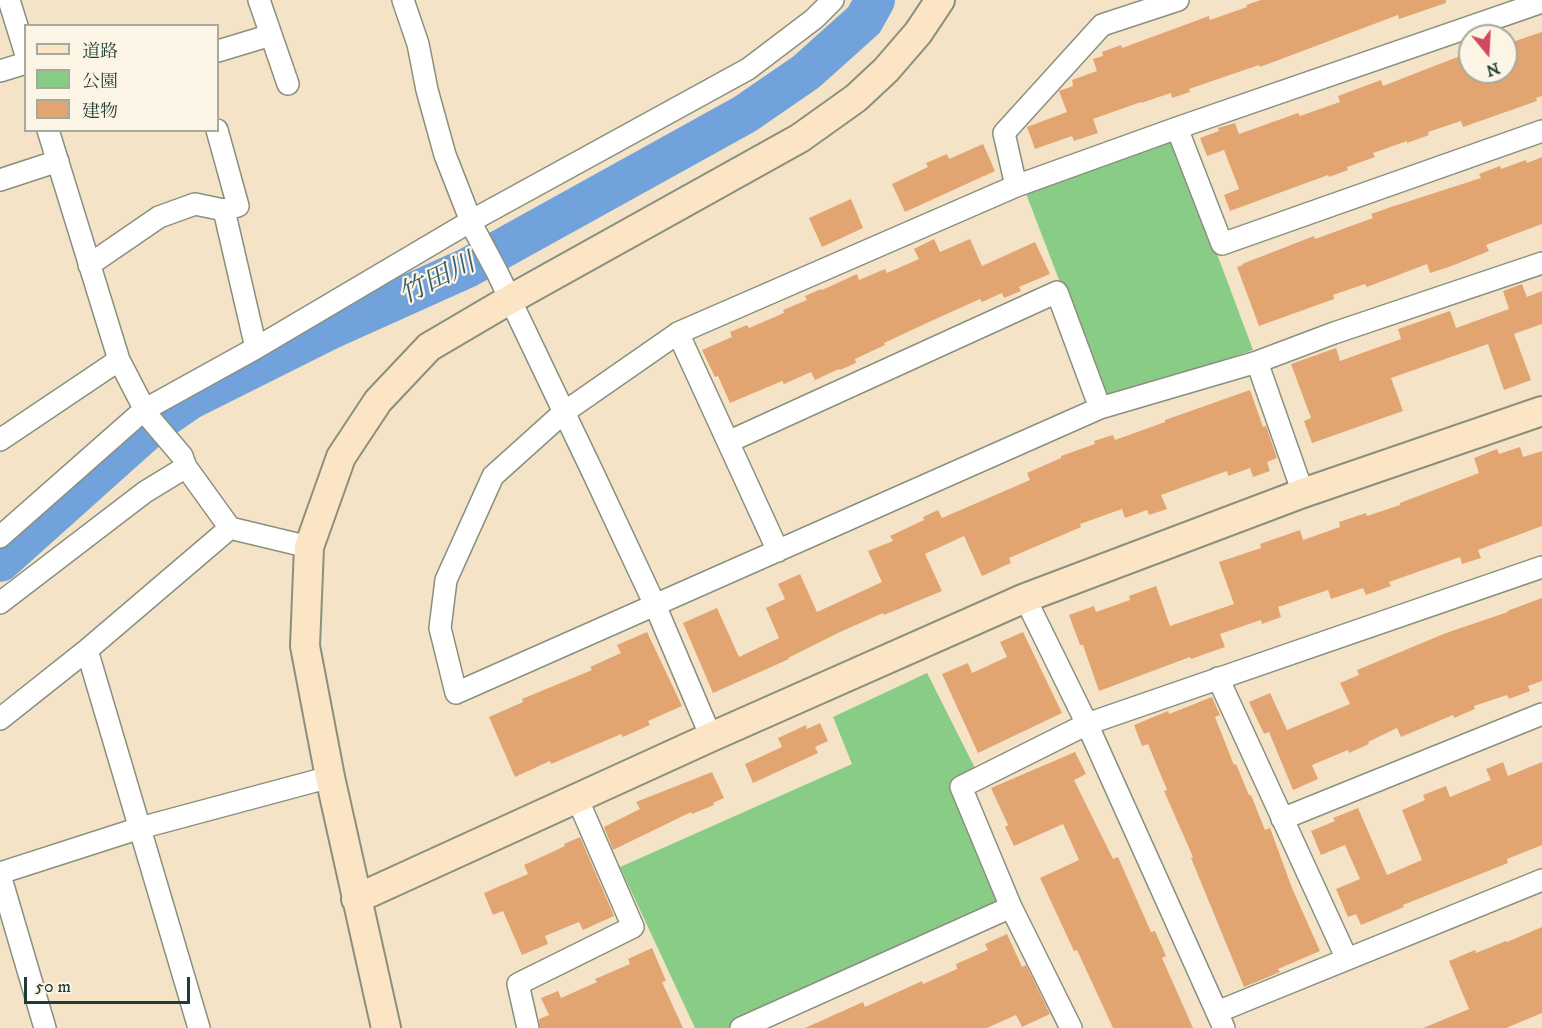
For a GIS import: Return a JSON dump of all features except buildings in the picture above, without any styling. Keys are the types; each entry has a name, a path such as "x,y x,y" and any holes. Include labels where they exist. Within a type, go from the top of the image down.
{"street":[{"path":"9,0 24,49"},
{"path":"259,0 288,84"},
{"path":"403,0 418,44 427,90 445,155 472,225 497,272 655,605 711,736"},
{"path":"0,537 146,413 256,348 748,69 814,19 833,0"},
{"path":"386,1028 330,777 305,646 309,547 341,457 378,401 429,347 800,138 856,98 886,70 918,33 940,0"},
{"path":"1016,186 1004,133 1102,25 1166,2"},
{"path":"1542,2 1016,186 678,333 563,413 493,476 446,580 440,628 456,693 1100,408 1257,362 1334,333 1542,263"},
{"path":"219,51 271,35"},
{"path":"0,70 24,64"},
{"path":"1177,128 1222,244 1542,131"},
{"path":"49,132 118,360 146,413 184,461 230,528 309,547"},
{"path":"89,265 159,217 195,204 224,210 238,206 218,132"},
{"path":"0,180 58,161"},
{"path":"224,210 256,348"},
{"path":"728,442 1058,292 1100,408"},
{"path":"678,333 778,551"},
{"path":"0,440 118,360"},
{"path":"1257,362 1304,493"},
{"path":"356,899 711,736 1025,598 1304,493 1542,411"},
{"path":"0,603 184,461"},
{"path":"0,719 87,650 230,528"},
{"path":"1071,1028 1011,907 961,786 1087,724 1542,567"},
{"path":"1025,598 1087,724 1221,1020 1347,959 1542,880"},
{"path":"87,650 199,1028"},
{"path":"1218,678 1347,959"},
{"path":"1282,819 1542,714"},
{"path":"45,1028 0,874 140,828 330,777"},
{"path":"528,1028 518,984 633,927 577,798"},
{"path":"741,1028 1011,907"}],"green space":[{"path":"1174,139 1253,350 1105,400 1025,191"},
{"path":"927,673 977,772 954,785 1006,904 728,1028 695,1028 620,867 852,764 833,717"}],"waterway":[{"name":"竹田川","path":"0,562 153,425 191,399 329,330 467,268 745,114 806,72 864,20 875,0"}]}
